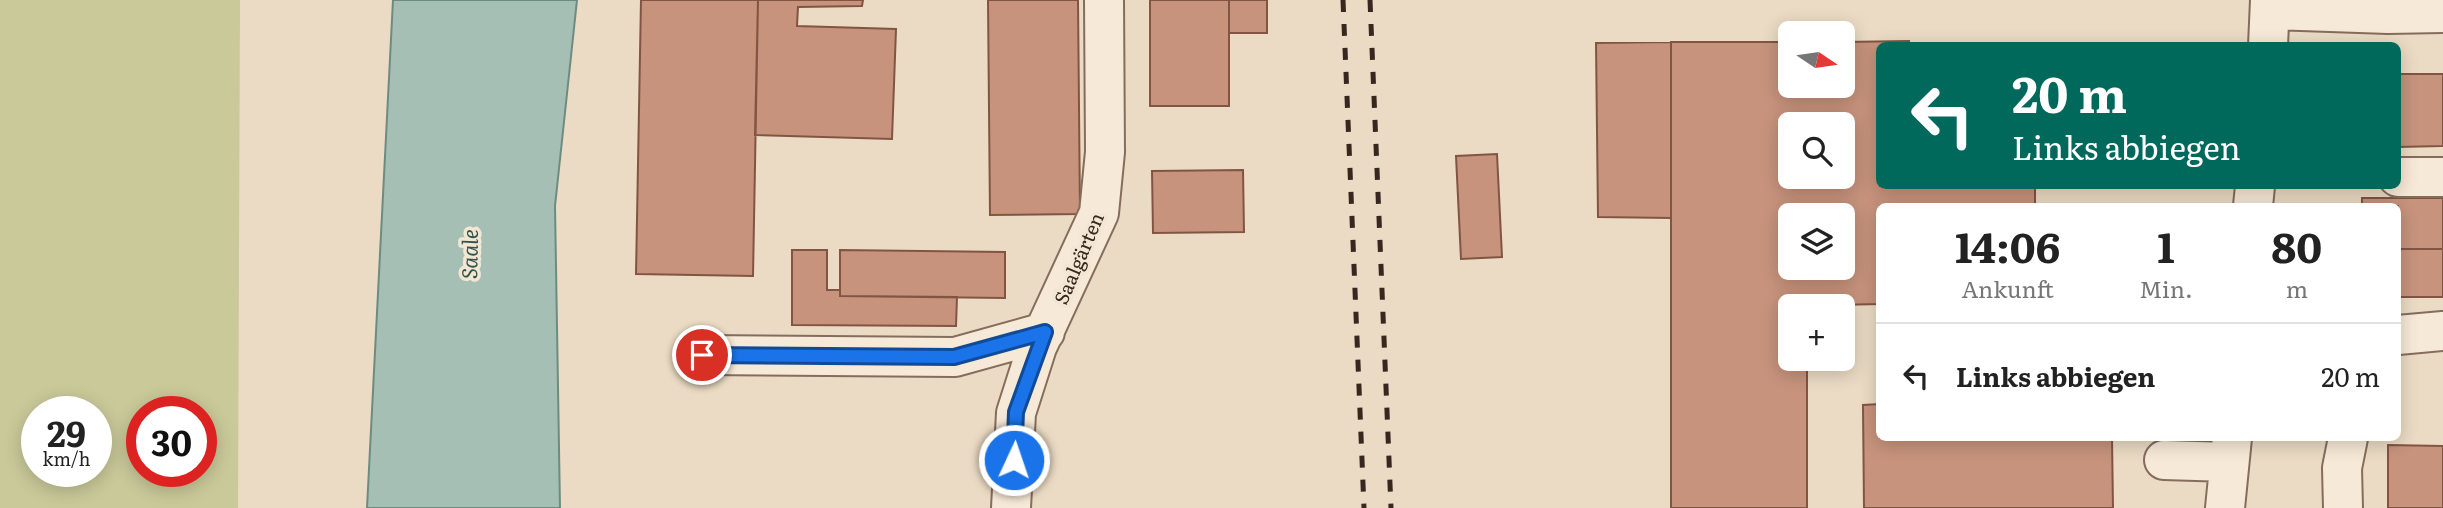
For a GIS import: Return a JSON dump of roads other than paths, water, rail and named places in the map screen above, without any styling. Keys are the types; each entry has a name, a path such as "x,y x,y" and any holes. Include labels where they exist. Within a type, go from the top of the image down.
{"street":[{"name":"Saalgärten","path":"1011,508 1016,412 1045,332 1100,213 1105,152 1104,0"},
{"path":"2270,18 2388,7 2443,13"},
{"path":"2401,177 2443,177"},
{"path":"2401,335 2443,331"},
{"path":"702,355 954,357 1045,332"},
{"path":"2343,508 2342,468 2347,441"},
{"path":"2164,460 2231,450 2225,508"}],"water":[{"name":"Saale","path":"393,0 577,0 555,206 560,508 367,508"}],"railway":[{"path":"1343,0 1364,508"},
{"path":"1370,0 1391,508"}]}
